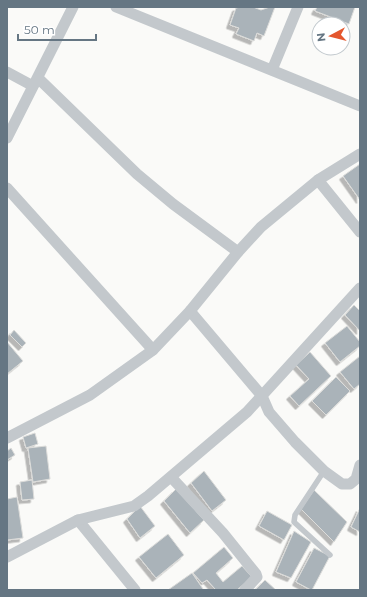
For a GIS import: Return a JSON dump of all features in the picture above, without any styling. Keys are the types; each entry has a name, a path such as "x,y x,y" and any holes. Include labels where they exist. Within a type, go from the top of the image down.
{"street":[{"path":"7,138 72,7"},
{"path":"116,7 360,106"},
{"path":"272,70 298,7"},
{"path":"7,72 35,82 137,174 173,204 238,252"},
{"path":"7,438 90,395 153,350 190,311 260,227 318,180 360,154"},
{"path":"318,180 360,232"},
{"path":"7,188 153,350"},
{"path":"7,557 78,520 134,506 148,496 247,412 360,288"},
{"path":"190,311 262,396 269,412 294,442 324,471 342,484 350,484 356,479 360,465"},
{"path":"171,477 223,533 256,574 257,577 255,581 245,590"},
{"path":"78,520 135,590"}],"lane":[{"path":"324,471 295,515 294,522 330,555"}],"building":[{"path":"253,7 261,10 275,7 264,36 257,33 254,41 236,34 239,28 230,25 236,8"},
{"path":"317,7 355,7 351,18 351,16 328,16 315,11"},
{"path":"360,164 360,200 343,176"},
{"path":"354,305 360,311 360,331 345,315"},
{"path":"347,326 360,342 360,346 340,362 325,343"},
{"path":"14,330 26,343 22,347 10,335"},
{"path":"7,342 23,361 7,374"},
{"path":"310,352 331,376 299,406 290,396 309,379 296,365"},
{"path":"360,356 360,384 354,389 340,372"},
{"path":"336,377 350,391 326,415 312,401"},
{"path":"35,433 38,444 26,448 23,437"},
{"path":"46,446 50,479 33,482 28,448"},
{"path":"11,448 15,455 7,460 7,451"},
{"path":"204,471 226,500 212,511 191,483"},
{"path":"32,480 34,499 22,500 20,482"},
{"path":"176,489 204,520 190,533 164,501"},
{"path":"314,490 347,522 334,542 301,509"},
{"path":"17,497 23,538 7,540 7,499"},
{"path":"140,506 155,526 140,538 127,519"},
{"path":"360,508 360,532 351,527"},
{"path":"267,511 292,525 284,540 259,526"},
{"path":"294,531 311,542 291,578 276,572"},
{"path":"168,534 184,555 156,578 139,557"},
{"path":"224,547 233,558 216,573 223,582 242,566 252,577 237,590 214,590 215,589 207,580 202,583 193,573"},
{"path":"314,548 330,556 311,590 296,582"},
{"path":"192,573 203,589 168,590"},
{"path":"265,580 276,590 255,590"}]}
